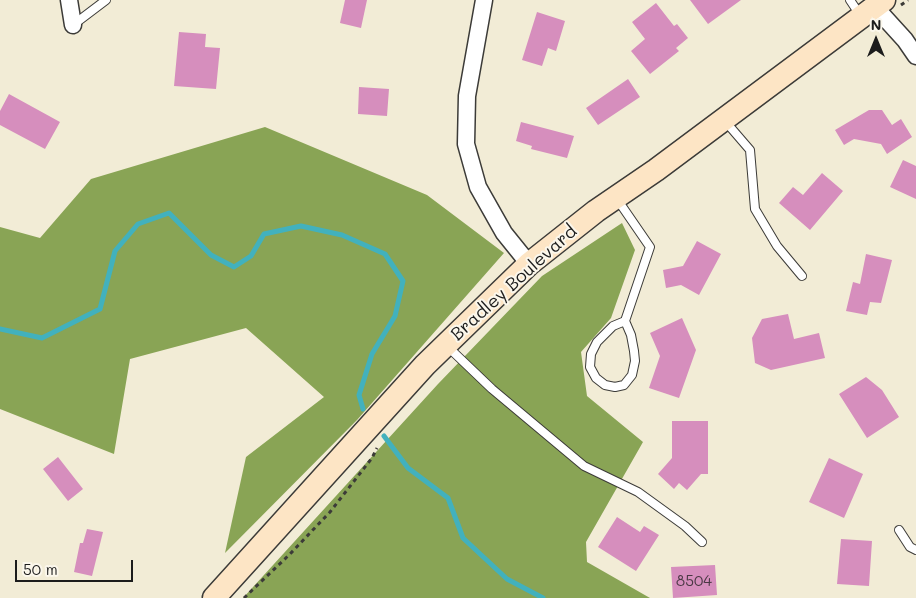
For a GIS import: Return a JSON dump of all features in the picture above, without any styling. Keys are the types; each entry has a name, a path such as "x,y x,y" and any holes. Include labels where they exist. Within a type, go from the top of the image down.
{"main road":[{"name":"Bradley Boulevard","path":"214,598 416,374 529,264 596,211 724,120 871,8"}],"street":[{"path":"69,0 73,24"},
{"path":"484,0 467,96 466,144 478,187 504,233 529,264"},
{"path":"871,8 905,40 916,56"}],"lane":[{"path":"73,24 106,0"},
{"path":"724,120 750,150 755,209 777,246 802,276"},
{"path":"616,197 650,247 625,321 631,335 634,351 635,361 632,374 624,385 615,387 605,385 596,378 590,367 591,354 597,342 613,326 625,321"},
{"path":"446,344 492,389 584,466 638,492 683,524 702,542"},
{"path":"899,530 910,547 916,550"}],"path":[{"path":"871,8 908,0"},
{"path":"244,598 330,512 372,458 380,442"}],"green space":[{"path":"265,127 427,195 504,253 357,420 225,553 246,457 324,397 246,328 130,359 114,454 0,409 0,227 40,238 91,179"},
{"path":"622,223 635,250 611,318 581,352 587,396 643,442 586,542 587,562 650,598 243,598 438,384 542,276"}],"building":[{"path":"345,0 367,0 361,28 340,23"},
{"path":"690,0 741,0 708,24"},
{"path":"656,3 674,26 677,24 688,38 676,48 679,51 650,74 631,51 645,39 632,22"},
{"path":"537,12 565,21 556,51 548,48 542,66 522,60"},
{"path":"179,32 206,34 205,47 220,48 216,89 174,86"},
{"path":"628,79 640,97 598,125 586,108"},
{"path":"359,87 389,89 387,116 358,114"},
{"path":"9,94 60,122 45,149 0,125 0,111"},
{"path":"869,110 882,110 892,125 901,119 912,137 887,154 881,144 854,139 844,145 835,130"},
{"path":"521,122 574,136 567,158 531,149 532,146 516,141"},
{"path":"903,160 916,166 916,199 890,187"},
{"path":"822,173 843,191 810,230 779,203 793,187 803,195"},
{"path":"697,241 721,254 699,295 681,285 666,288 663,270 683,266"},
{"path":"866,254 892,260 881,303 870,302 867,315 846,311 853,282 860,284"},
{"path":"788,314 794,339 819,333 825,358 771,370 755,363 752,338 762,319"},
{"path":"682,318 696,350 679,398 649,388 660,356 650,333"},
{"path":"866,377 882,390 899,417 867,438 839,394"},
{"path":"672,421 708,421 708,474 701,474 687,490 679,483 674,489 658,474 672,458"},
{"path":"58,457 83,489 68,501 43,469"},
{"path":"829,458 863,474 844,518 809,502"},
{"path":"617,517 640,532 644,526 659,535 636,571 598,547"},
{"path":"87,529 103,532 92,576 74,572 80,543 83,543"},
{"path":"841,539 872,541 869,586 837,584"},
{"path":"715,565 717,595 673,598 671,567"}],"waterway":[{"path":"0,329 42,338 100,309 115,251 138,224 169,213 211,255 234,267 251,256 264,234 301,226 342,235 385,254 403,281 395,316 372,354 359,395 363,409"},
{"path":"384,436 408,468 448,498 463,538 507,579 543,598"}]}
